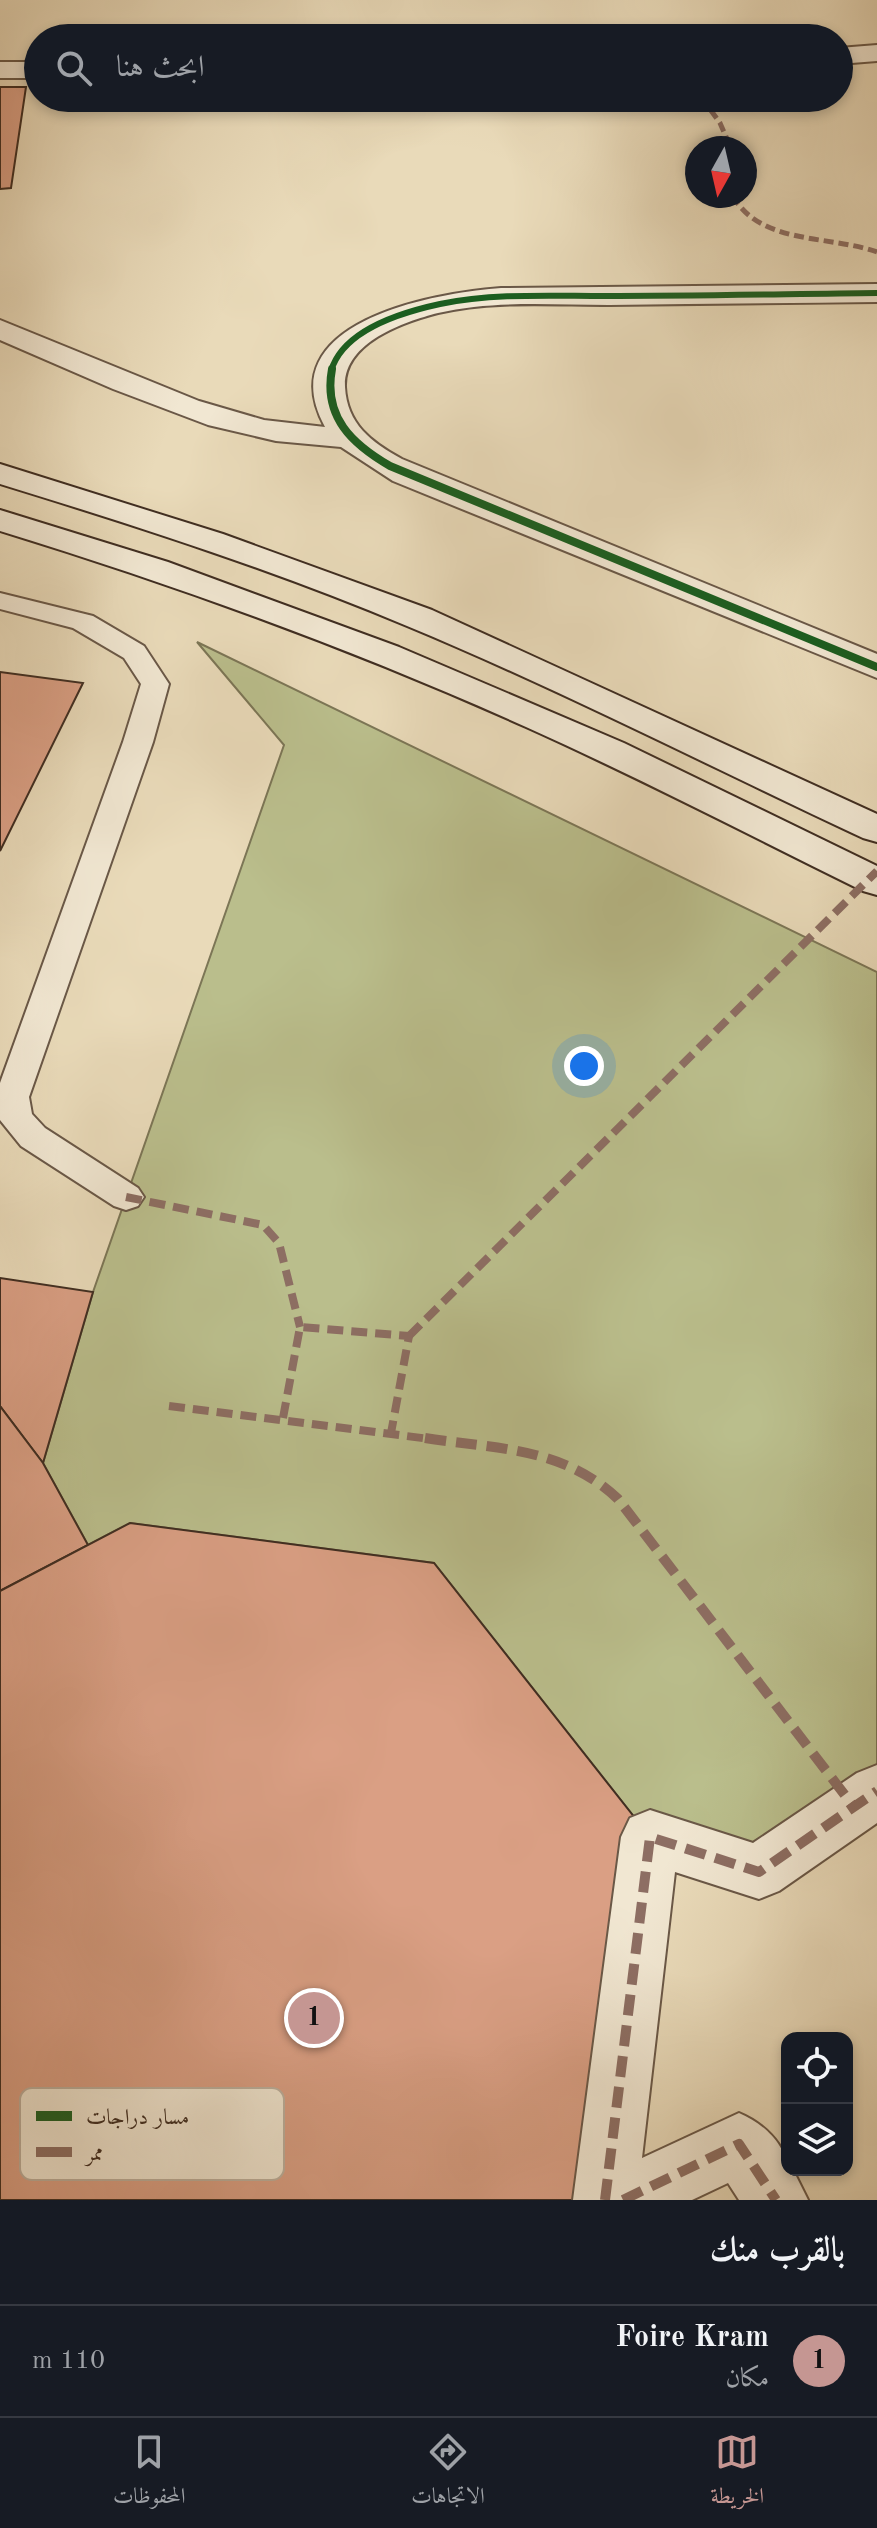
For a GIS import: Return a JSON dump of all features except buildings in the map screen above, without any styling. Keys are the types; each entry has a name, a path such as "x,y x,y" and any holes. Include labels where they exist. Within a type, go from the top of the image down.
{"street":[{"path":"853,55 877,53"},
{"path":"0,70 24,70"},
{"path":"877,293 524,297 443,303 409,312 359,335 340,356 329,376 329,401 334,420 374,457 441,490 877,667"},
{"path":"0,329 167,400 252,427 298,435 350,438"},
{"path":"0,474 130,513 299,572 418,618 877,829"},
{"path":"0,520 237,598 397,657 613,752 877,882"},
{"path":"605,2200 650,1837 759,1872 877,1791"},
{"path":"623,2200 739,2144 776,2200"}],"lane":[{"path":"0,601 83,622 134,652 155,684 138,742 12,1097 16,1118 33,1137 126,1197"}],"green space":[{"path":"197,642 877,972 877,1791 759,1872 650,1837 434,1563 130,1523 88,1545 43,1463 93,1292 284,745"}],"marked path":[{"path":"712,112 726,136"},
{"path":"739,208 756,222 775,230 861,246 877,252"},
{"path":"409,1336 877,871"},
{"path":"126,1197 263,1225 279,1243 300,1327"},
{"path":"283,1418 300,1327 409,1336 391,1433"},
{"path":"169,1406 391,1433 548,1457 574,1466 599,1481 618,1499 854,1807"},
{"path":"605,2200 650,1837 759,1872 877,1791"},
{"path":"623,2200 739,2144 776,2200"}],"cycle path":[{"path":"877,293 522,296 460,300 407,313 371,329 341,352 332,367 329,383 335,416 342,429 363,449 405,474 877,667"}],"place":[{"name":"Foire Kram","path":"314,2018"}]}
